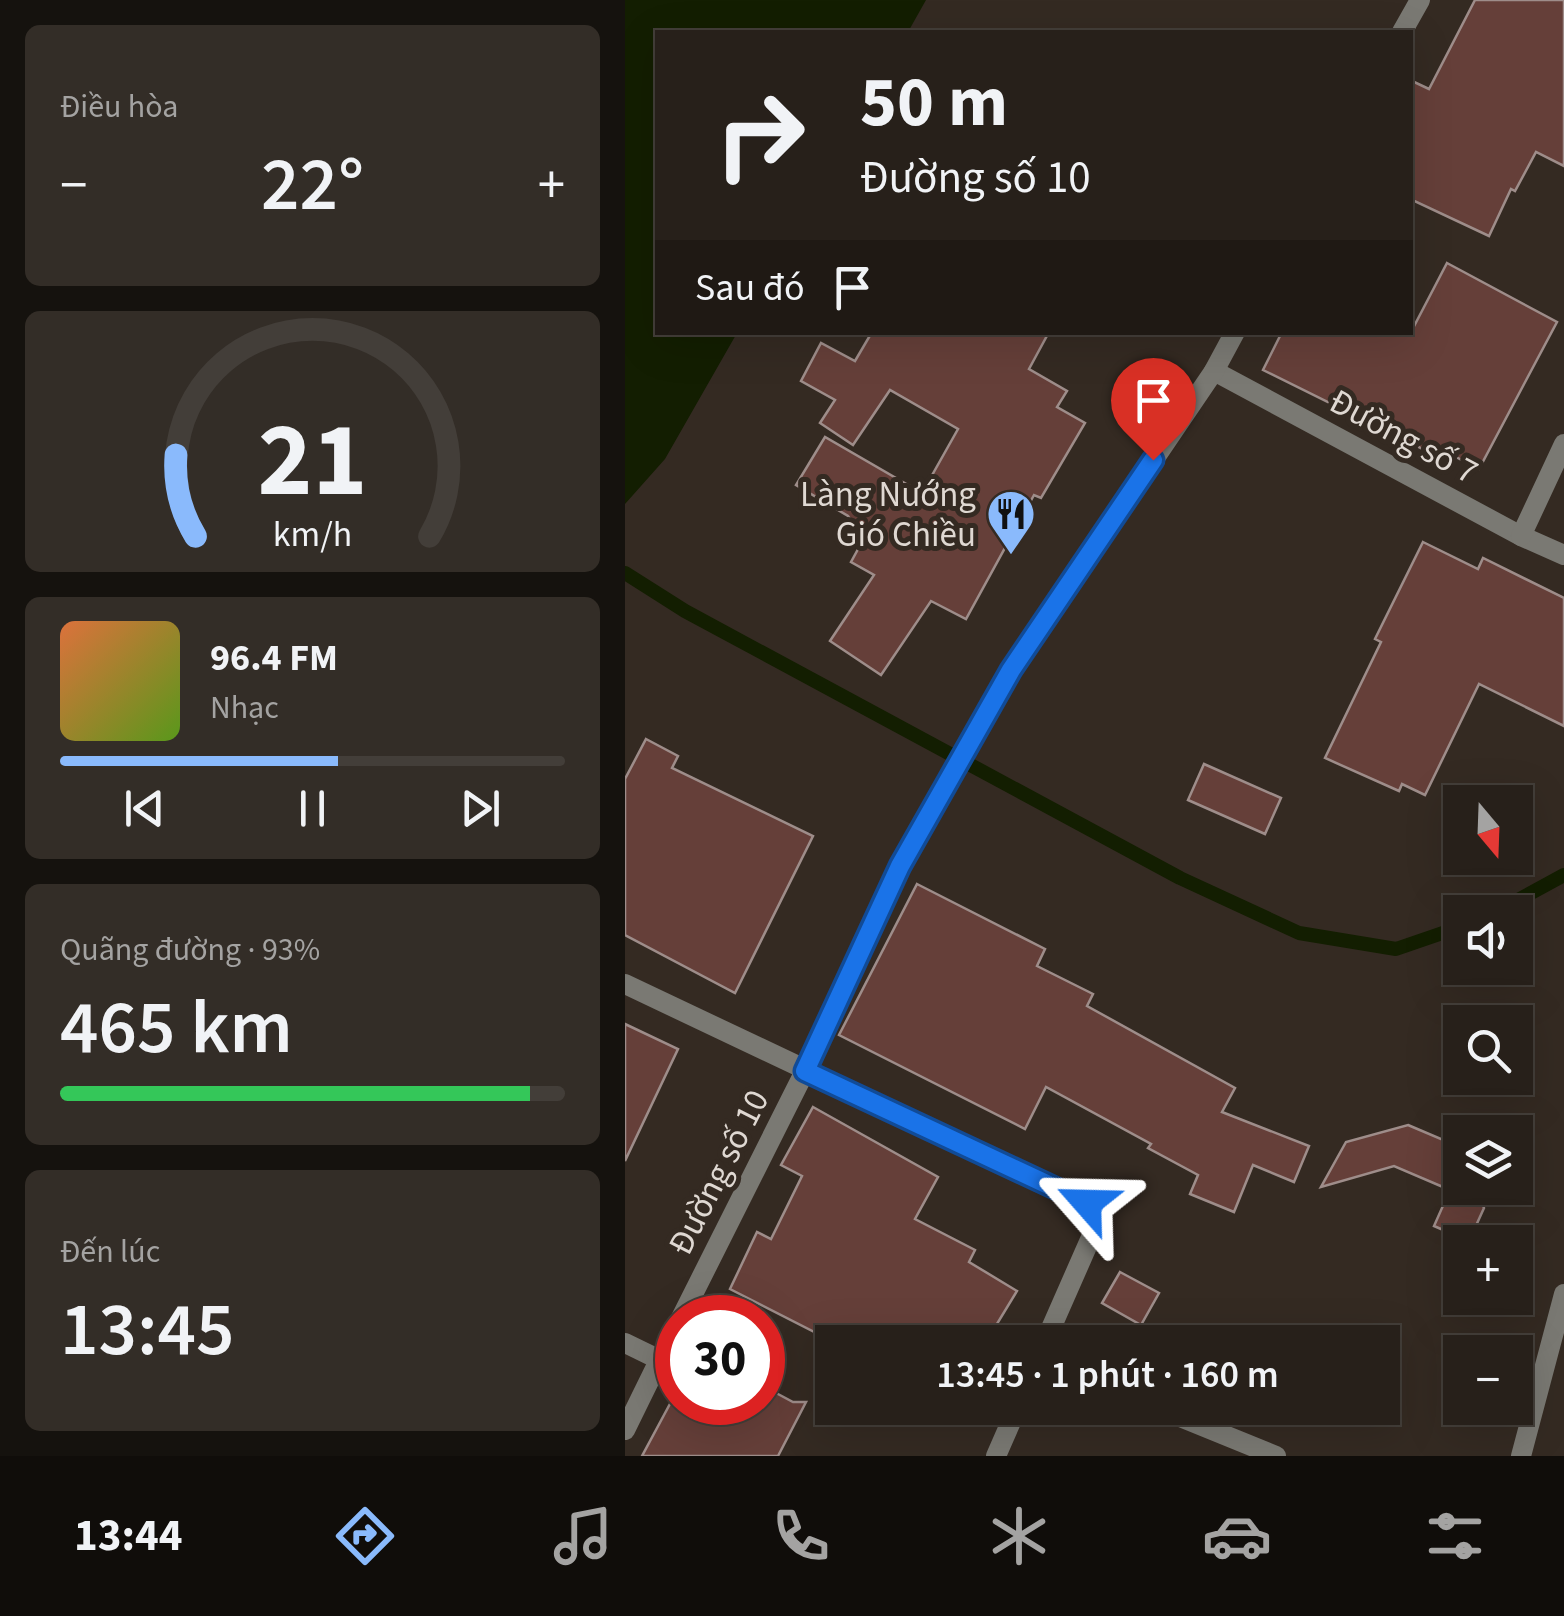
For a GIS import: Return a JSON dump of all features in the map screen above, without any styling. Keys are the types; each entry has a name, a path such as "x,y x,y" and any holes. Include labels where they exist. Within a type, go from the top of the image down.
{"street":[{"path":"1403,30 1420,0"},
{"name":"Đường số 10","path":"693,1295 805,1071 900,866 1011,670 1214,370 1233,335"},
{"name":"Đường số 7","path":"1214,370 1521,536 1564,555"},
{"path":"1521,536 1564,444"},
{"path":"625,984 1087,1203 1097,1226 1053,1325"},
{"path":"1521,1456 1564,1294"},
{"path":"625,1343 655,1358"},
{"path":"625,1430 655,1370"},
{"path":"996,1456 1010,1425"},
{"path":"1200,1425 1276,1456"}],"shaded area":[{"path":"625,0 926,0 909,30 655,30 655,335 736,335 665,459 625,504"}],"building":[{"path":"1475,0 1564,0 1564,166 1536,152 1515,191 1511,189 1489,236 1413,200 1413,81 1429,89"},
{"path":"1447,263 1557,322 1479,469 1452,455 1449,462 1263,370 1280,335 1413,335"},
{"path":"870,335 1047,335 1029,369 1067,391 1057,407 1085,423 1041,498 1034,495 966,619 931,601 881,675 830,641 874,575 851,562 863,540 848,516 796,485 825,437 922,493 958,429 890,390 853,445 820,423 835,400 801,381 821,343 855,361"},
{"path":"1423,542 1478,569 1483,558 1564,598 1564,726 1479,684 1425,795 1402,784 1399,791 1325,758 1381,642 1375,639"},
{"path":"646,739 678,756 672,768 813,836 735,993 625,935 625,779"},
{"path":"1204,764 1281,798 1265,834 1188,800"},
{"path":"917,884 1045,949 1037,966 1093,994 1087,1006 1235,1088 1222,1112 1309,1146 1294,1182 1253,1165 1234,1212 1190,1194 1198,1175 1148,1148 1151,1144 1046,1087 1025,1129 839,1035"},
{"path":"625,1024 678,1049 625,1161"},
{"path":"813,1107 938,1177 915,1219 975,1250 969,1262 1017,1291 996,1325 815,1325 815,1332 785,1317 785,1295 742,1295 730,1289 757,1232 771,1239 802,1176 781,1165"},
{"path":"1408,1125 1443,1140 1443,1187 1394,1166 1321,1187 1346,1142"},
{"path":"1443,1205 1484,1208 1476,1225 1443,1225 1443,1230 1434,1226"},
{"path":"1120,1272 1159,1293 1141,1325 1102,1303"},
{"path":"785,1398 806,1402 778,1456 642,1456 659,1425 785,1425"}],"waterway":[{"path":"625,573 685,611 1180,878 1299,933 1396,949 1443,933"},
{"path":"1527,895 1564,875"}],"place":[{"name":"Làng Nướng Gió Chiều","path":"1011,556"}],"route":[{"path":"1087,1203 805,1071 900,866 1011,670 1153,460"}]}
